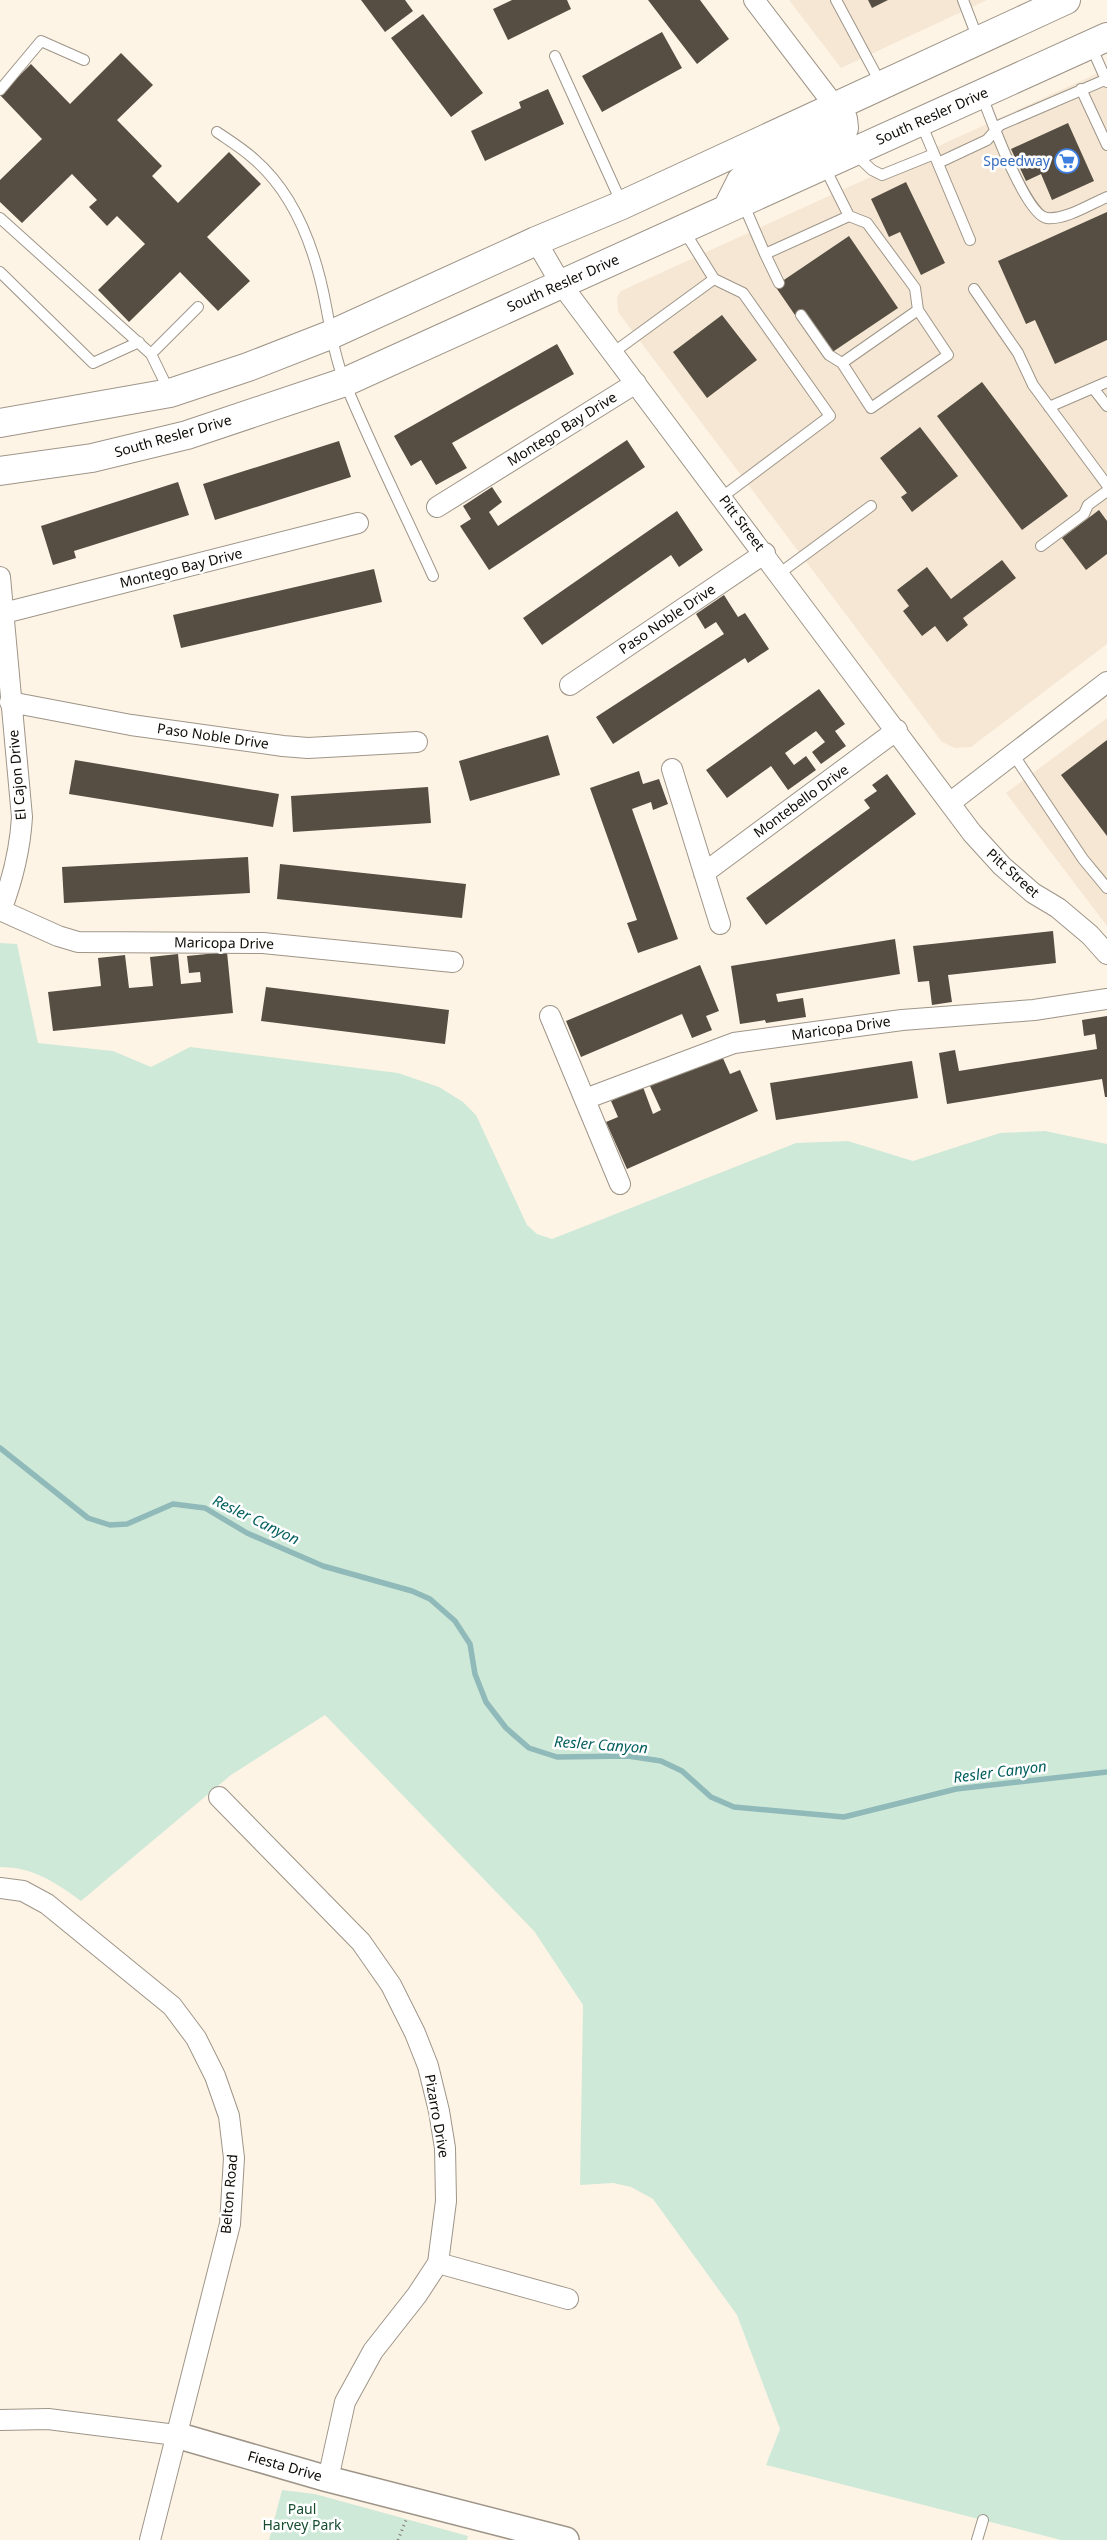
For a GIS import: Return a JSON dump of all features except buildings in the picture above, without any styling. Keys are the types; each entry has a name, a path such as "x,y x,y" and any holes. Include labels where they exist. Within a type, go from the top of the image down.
{"main road":[{"path":"0,423 170,393 248,367 330,335 536,241 622,205 834,105 1066,0"},
{"name":"South Resler Drive","path":"0,472 92,458 187,436 345,382 1099,41"},
{"path":"735,205 741,182 751,173 836,134 844,128 843,119 834,105"}],"street":[{"path":"754,0 834,105"},
{"name":"Pitt Street","path":"536,241 561,284 780,573 951,802 972,833 1002,866 1032,893 1058,908 1090,935 1107,954"},
{"name":"Montego Bay Drive","path":"437,507 636,383"},
{"name":"Montego Bay Drive","path":"4,613 358,523"},
{"name":"Paso Noble Drive","path":"570,685 765,553"},
{"name":"El Cajon Drive","path":"0,577 22,817 18,854 12,880 1,910"},
{"path":"951,802 1107,682"},
{"name":"Paso Noble Drive","path":"10,702 131,725 283,746 308,748 417,742"},
{"name":"Montebello Drive","path":"704,872 897,730"},
{"path":"672,769 720,924"},
{"name":"Maricopa Drive","path":"1,910 58,936 78,942 263,943 452,962"},
{"name":"Maricopa Drive","path":"585,1099 734,1043 902,1020 1034,1010 1107,999"},
{"path":"550,1016 620,1184"},
{"name":"Pizarro Drive","path":"219,1797 361,1942 391,1985 415,2033 428,2066 444,2148 446,2201 438,2263 417,2295 373,2351 344,2402 328,2479"},
{"name":"Belton Road","path":"0,1888 23,1891 47,1904 172,2006 196,2038 215,2076 229,2116 234,2158 230,2224 150,2540"},
{"path":"438,2263 568,2299"},
{"name":"Fiesta Drive","path":"0,2420 48,2419 176,2435 328,2479 566,2540"}],"lane":[{"path":"836,0 881,84"},
{"path":"963,0 978,40"},
{"path":"853,152 872,170 882,175 987,140 1000,125 1106,80 1099,41"},
{"path":"0,90 41,42 84,60"},
{"path":"555,56 622,205"},
{"path":"1081,89 1107,145"},
{"path":"981,94 995,131 1030,206 1044,218 1056,219 1107,197"},
{"path":"920,122 970,240"},
{"path":"217,132 255,159 295,207 306,231 326,305 330,335 345,382 434,576"},
{"path":"801,315 829,355 842,363 871,408 948,355 918,310 915,288 867,223 849,216 824,165"},
{"path":"735,205 766,254 779,283"},
{"path":"766,254 849,216"},
{"path":"0,218 151,354 170,393"},
{"path":"682,228 714,279 743,293 830,416 722,496"},
{"path":"0,272 92,363 139,342"},
{"path":"614,352 714,279"},
{"path":"974,289 1018,353 1033,385 1107,485"},
{"path":"151,354 198,307"},
{"path":"842,363 918,310"},
{"path":"1049,407 1107,382"},
{"path":"1093,388 1107,406"},
{"path":"1041,546 1084,514 1088,505 1107,491"},
{"path":"780,573 871,506"},
{"path":"1013,754 1083,859 1107,888"},
{"path":"978,2540 983,2520"}],"shaded area":[{"path":"789,0 987,0 841,68"},
{"path":"1107,69 1107,644 971,747 955,748 942,742 618,312 617,297 621,291"},
{"path":"1107,718 1107,926 1006,793"}],"green space":[{"path":"0,943 17,944 38,1043 113,1051 151,1067 190,1047 398,1073 439,1087 463,1102 476,1115 527,1225 537,1234 552,1239 796,1143 848,1141 913,1161 1000,1133 1045,1131 1107,1144 1107,2540 1061,2540 766,2465 780,2429 737,2315 653,2199 631,2187 613,2183 580,2185 583,2005 534,1931 325,1715 231,1775 81,1901 43,1877 23,1870 0,1867"},
{"name":"Paul Harvey Park","path":"282,2490 315,2494 468,2536 467,2540 269,2540"}],"waterway":[{"name":"Resler Canyon","path":"0,1448 88,1518 110,1525 127,1524 173,1504 205,1508 247,1533 323,1566 412,1591 430,1599 455,1621 470,1644 475,1674 486,1702 506,1728 529,1748 557,1757 628,1756 661,1761 682,1771 711,1797 734,1807 844,1817 956,1789 1107,1772"}],"place":[{"name":"Speedway","path":"1067,161"}]}
